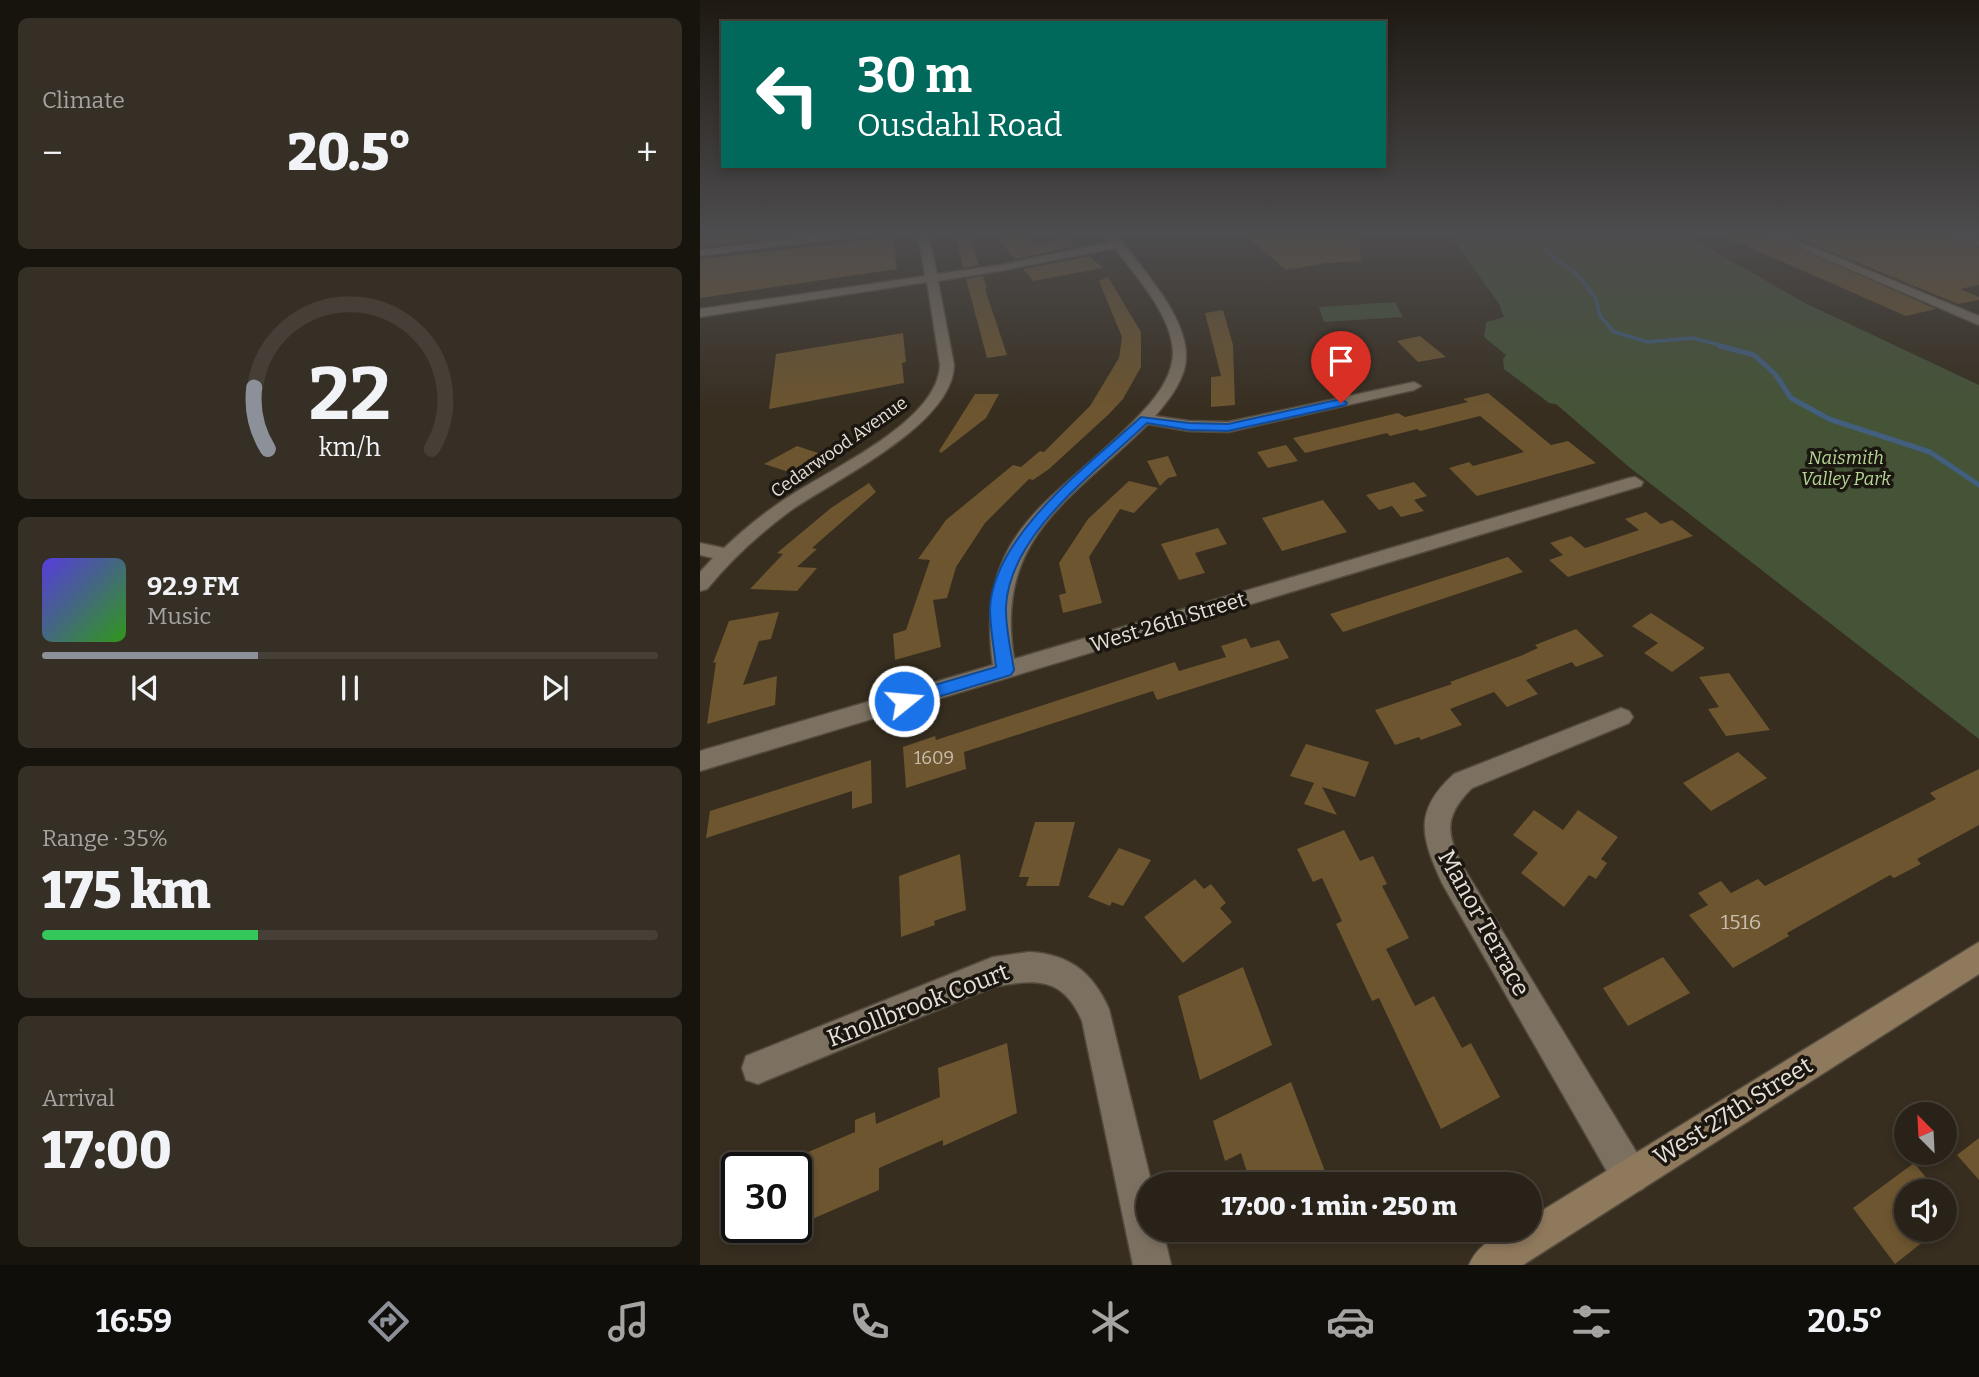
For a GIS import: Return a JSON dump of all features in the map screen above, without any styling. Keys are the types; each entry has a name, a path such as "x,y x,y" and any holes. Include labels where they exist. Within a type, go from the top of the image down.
{"street":[{"path":"700,313 839,292"},
{"name":"Cedarwood Avenue","path":"700,584 726,554 783,508 900,433 924,411 941,388 947,367 934,292"},
{"path":"1005,670 998,608 1002,583 1012,557 1040,518 1145,419 1172,381 1180,352 1178,339 1170,321 1150,292"},
{"path":"1911,292 1979,321"},
{"path":"1145,419 1189,426 1228,427 1414,386"},
{"name":"West 26th Street","path":"700,761 1635,482"},
{"path":"700,549 726,554"},
{"name":"Manor Terrace","path":"1621,716 1463,781 1444,799 1436,822 1442,854 1452,874 1630,1176"},
{"name":"West 27th Street","path":"1488,1265 1979,957"},
{"name":"Knollbrook Court","path":"758,1068 993,972 1024,965 1047,966 1070,975 1090,997 1098,1020 1152,1265"}],"green space":[{"name":"Naismith Valley Park","path":"1491,292 1786,292 1979,385 1979,739 1629,467 1556,404 1549,403 1504,369 1503,359 1506,355 1484,337 1486,322 1504,317"},
{"path":"1395,302 1403,317 1324,322 1319,307"}],"building":[{"path":"700,292 741,292 700,298"},
{"path":"969,292 986,292 1007,355 987,358"},
{"path":"1104,292 1117,292 1141,332 1141,367 1123,399 1049,469 1033,480 1029,479 985,523 956,567 947,598 933,600 941,647 895,660 893,634 906,630 930,560 918,559 946,520 1013,465 1021,467 1040,451 1044,452 1090,406 1119,358 1122,337"},
{"path":"1851,292 1898,292 1936,309 1906,316"},
{"path":"1929,292 1967,292 1979,297 1979,300 1958,304"},
{"path":"1223,310 1233,345 1235,405 1211,407 1211,377 1221,376 1205,313"},
{"path":"903,333 906,362 902,363 904,383 769,409 776,354"},
{"path":"1420,336 1446,357 1418,362 1397,341"},
{"path":"1488,393 1551,445 1568,441 1596,463 1477,496 1449,468 1469,462 1473,466 1524,452 1480,416 1420,431 1417,429 1390,436 1387,433 1305,453 1293,438 1398,413 1405,417 1468,402 1463,399"},
{"path":"975,394 999,394 986,418 941,453 939,451"},
{"path":"1286,445 1298,461 1268,468 1257,452"},
{"path":"797,446 821,454 789,472 764,464"},
{"path":"1168,456 1177,476 1168,478 1160,486 1147,461"},
{"path":"1129,481 1158,488 1134,513 1120,509 1089,557 1102,603 1063,613 1059,595 1066,593 1059,563 1088,519"},
{"path":"1414,482 1427,496 1414,500 1424,511 1401,517 1392,506 1379,510 1366,495"},
{"path":"869,483 876,492 812,548 817,549 797,567 817,568 797,591 750,589 783,554 777,553 831,508"},
{"path":"1323,500 1347,532 1282,551 1262,518"},
{"path":"1646,512 1661,524 1672,520 1693,536 1568,577 1549,560 1563,555 1550,543 1571,536 1585,548 1598,544 1639,530 1625,519"},
{"path":"1218,528 1227,544 1195,553 1205,573 1179,580 1161,544"},
{"path":"1508,557 1523,572 1343,632 1330,614"},
{"path":"779,612 771,639 759,641 743,685 777,676 775,705 707,724 716,662 713,663 729,621"},
{"path":"1651,613 1705,648 1672,672 1644,653 1658,643 1632,626"},
{"path":"1576,629 1604,656 1576,667 1572,662 1526,680 1538,694 1507,707 1494,692 1450,709 1462,725 1421,740 1419,737 1395,745 1375,710 1452,684 1450,682 1523,655 1538,648 1535,645"},
{"path":"1246,638 1251,648 1279,640 1289,658 1157,700 1153,691 964,752 966,769 906,788 903,747 935,736 936,740 1175,662 1179,671 1226,657 1221,646"},
{"path":"1729,673 1770,730 1726,736 1708,709 1719,707 1699,677"},
{"path":"1306,744 1369,762 1355,797 1322,787 1337,815 1304,804 1314,783 1290,776"},
{"path":"1738,752 1767,778 1711,811 1683,783"},
{"path":"871,760 872,803 852,809 852,791 706,838 710,811"},
{"path":"1979,769 1979,825 1917,859 1921,864 1894,878 1890,875 1787,933 1789,936 1733,968 1689,915 1708,905 1698,893 1721,881 1731,893 1758,879 1765,886 1936,799 1930,793"},
{"path":"1534,810 1563,830 1578,810 1618,837 1601,859 1607,863 1596,879 1589,875 1564,907 1521,873 1538,853 1513,835"},
{"path":"1035,822 1075,822 1059,886 1026,886 1029,877 1019,877"},
{"path":"1344,830 1360,861 1373,856 1387,884 1382,886 1409,938 1386,949 1415,1006 1434,996 1462,1048 1471,1043 1500,1097 1441,1129 1379,998 1372,1001 1336,924 1342,921 1322,878 1313,882 1297,849"},
{"path":"1119,848 1151,860 1123,906 1112,902 1110,906 1088,897"},
{"path":"960,854 966,910 934,921 935,925 901,937 899,876"},
{"path":"1195,879 1204,889 1211,884 1226,903 1220,908 1232,922 1183,963 1144,917"},
{"path":"1663,957 1690,993 1628,1026 1603,988"},
{"path":"1243,967 1272,1045 1200,1080 1178,996"},
{"path":"1007,1043 1017,1113 943,1146 943,1140 879,1168 879,1190 812,1219 812,1152 808,1152 855,1132 855,1120 875,1112 876,1124 940,1097 938,1068"},
{"path":"1291,1082 1325,1172 1247,1172 1241,1153 1225,1161 1213,1121"},
{"path":"1979,1138 1979,1180 1957,1155"},
{"path":"1910,1166 1916,1166 1927,1179 1894,1179 1894,1242 1923,1242 1895,1264 1853,1208"}],"waterway":[{"path":"1591,292 1596,299 1600,316 1614,332 1648,342 1693,338 1727,347"},
{"path":"1720,346 1754,355 1775,374 1791,398 1829,419 1930,452 1979,485"}],"route":[{"path":"904,701 1005,670 999,636 998,608 1002,583 1012,557 1023,538 1040,518 1145,419 1208,428 1228,427 1341,403"}]}
